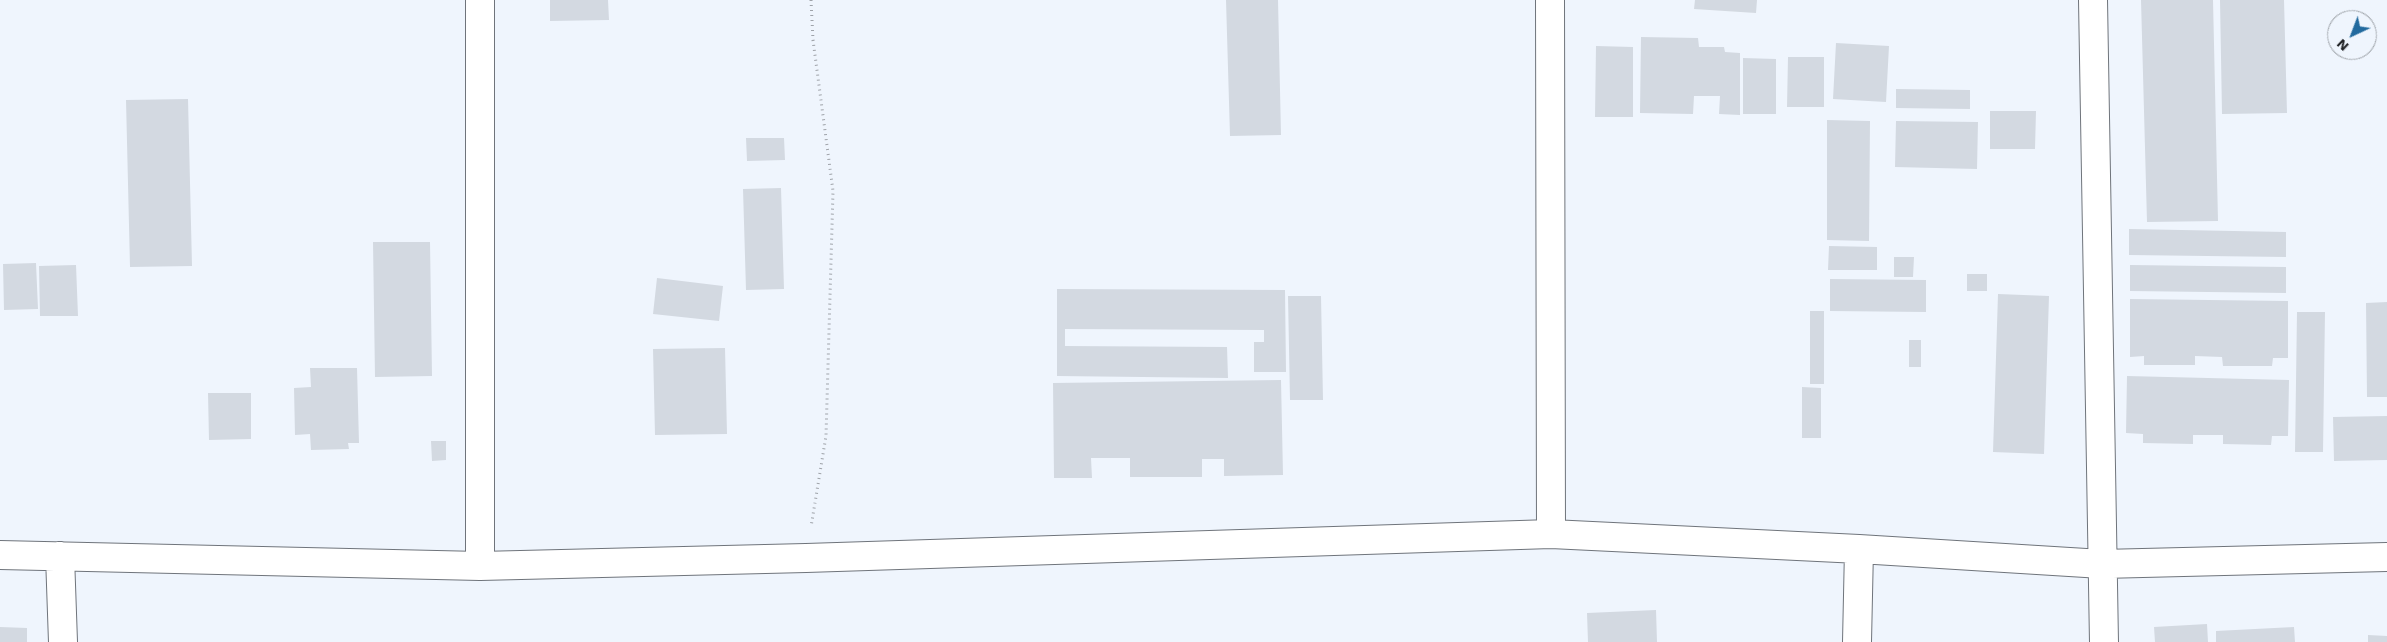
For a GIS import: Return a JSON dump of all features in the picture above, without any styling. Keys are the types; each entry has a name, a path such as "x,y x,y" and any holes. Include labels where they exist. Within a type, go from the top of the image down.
{"street":[{"path":"480,0 480,566"},
{"path":"1550,0 1550,534"},
{"path":"2093,0 2104,642"},
{"path":"0,555 480,566 806,558 1550,534 1859,549 2102,564 2387,557"},
{"path":"1857,642 1859,549"},
{"path":"60,556 63,642"}],"path":[{"path":"806,558 826,436 833,191 813,40 811,0"}],"building":[{"path":"550,0 608,0 609,20 550,21"},
{"path":"1226,0 1278,0 1281,135 1230,136"},
{"path":"1695,0 1757,0 1756,13 1694,9"},
{"path":"2141,0 2213,0 2218,221 2147,222"},
{"path":"2220,0 2284,0 2287,113 2222,114"},
{"path":"1641,37 1698,38 1699,47 1724,47 1725,52 1740,53 1740,115 1719,114 1720,96 1694,96 1693,114 1640,113"},
{"path":"1836,43 1889,46 1886,102 1833,99"},
{"path":"1596,46 1633,47 1633,117 1595,117"},
{"path":"1788,57 1824,57 1824,107 1787,107"},
{"path":"1743,58 1776,59 1776,114 1743,114"},
{"path":"1896,89 1970,90 1970,109 1896,108"},
{"path":"188,99 192,266 130,267 126,100"},
{"path":"1990,111 2036,111 2035,149 1990,149"},
{"path":"1827,120 1870,121 1869,241 1827,240"},
{"path":"1896,121 1978,122 1977,169 1895,167"},
{"path":"746,138 784,138 785,160 747,161"},
{"path":"781,188 784,289 746,290 743,189"},
{"path":"2129,229 2286,232 2286,257 2129,255"},
{"path":"373,242 430,242 432,376 375,377"},
{"path":"1829,246 1877,247 1877,270 1828,270"},
{"path":"1894,257 1914,257 1913,277 1894,277"},
{"path":"36,263 38,309 4,310 3,264"},
{"path":"76,265 78,316 40,316 39,266"},
{"path":"2130,265 2286,267 2286,293 2130,291"},
{"path":"1967,274 1987,274 1987,291 1967,291"},
{"path":"657,278 723,286 719,321 653,314"},
{"path":"1830,279 1926,280 1926,312 1830,311"},
{"path":"1057,289 1285,290 1286,372 1254,372 1254,342 1264,342 1264,330 1065,329 1065,346 1227,347 1228,378 1057,376"},
{"path":"1998,294 2049,296 2044,454 1993,452"},
{"path":"1288,296 1321,296 1323,400 1290,400"},
{"path":"2130,299 2288,301 2288,358 2273,358 2272,366 2223,366 2222,357 2195,356 2195,365 2144,365 2144,356 2130,357"},
{"path":"2387,302 2387,397 2367,397 2366,303"},
{"path":"1810,311 1824,311 1824,384 1810,384"},
{"path":"2297,312 2325,312 2323,452 2295,452"},
{"path":"1909,340 1921,340 1921,367 1909,367"},
{"path":"725,348 727,434 655,435 653,349"},
{"path":"310,368 357,368 359,443 348,443 349,449 311,450 310,434 295,435 294,388 311,387"},
{"path":"2127,376 2289,380 2288,436 2272,436 2271,445 2223,444 2223,435 2193,435 2193,444 2143,443 2143,434 2126,433"},
{"path":"1281,380 1283,475 1224,476 1224,459 1202,459 1202,477 1130,477 1130,458 1091,458 1092,478 1054,478 1053,383"},
{"path":"1802,387 1821,388 1821,438 1802,438"},
{"path":"208,393 251,393 251,439 209,440"},
{"path":"2387,416 2387,460 2334,461 2333,417"},
{"path":"431,441 446,441 446,460 432,461"},
{"path":"1656,610 1657,642 1588,642 1587,613"},
{"path":"2207,624 2208,642 2155,642 2154,627"},
{"path":"0,627 27,628 27,642 0,642"},
{"path":"2294,627 2295,642 2216,642 2216,631"},
{"path":"2368,635 2387,636 2387,642 2368,642"}]}
